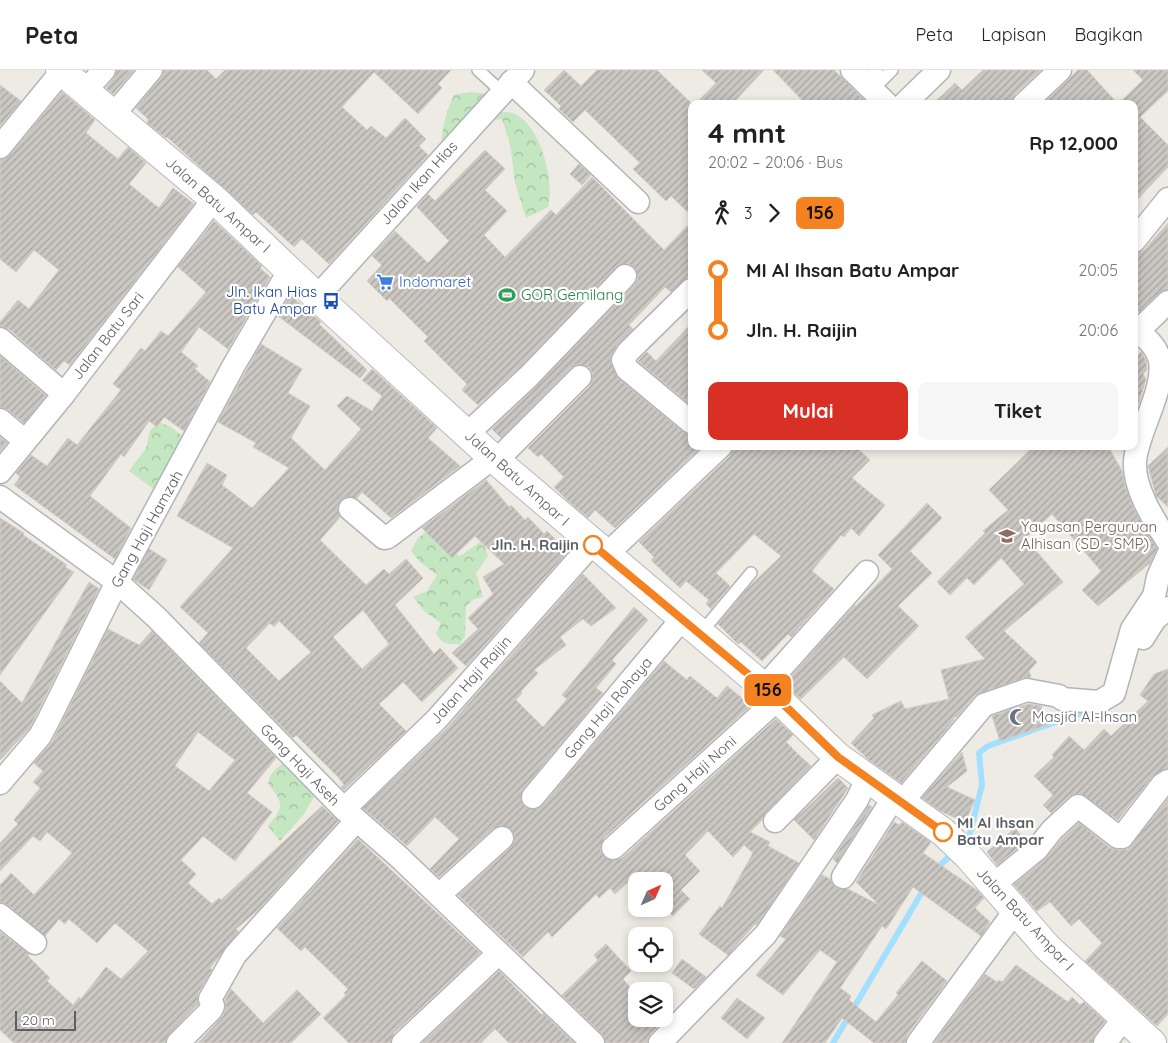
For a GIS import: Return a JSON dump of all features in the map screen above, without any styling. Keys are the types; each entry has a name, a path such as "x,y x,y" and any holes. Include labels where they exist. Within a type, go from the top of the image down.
{"street":[{"path":"86,90 104,70"},
{"path":"114,114 151,70"},
{"path":"852,70 878,90"},
{"path":"908,100 939,70"},
{"path":"1028,100 1060,70"},
{"path":"0,146 61,71"},
{"name":"Jalan Batu Ampar I","path":"61,71 214,199 289,271 494,460 771,693 838,757 943,832 969,857 992,886 1047,947 1152,1043"},
{"path":"512,81 638,202"},
{"name":"Jalan Ikan Hias","path":"317,297 512,81"},
{"name":"Jalan Batu Sari","path":"0,472 64,394 214,199"},
{"path":"1138,235 1168,199"},
{"name":"Gang Haji Hamzah","path":"0,783 40,736 116,582 234,365 289,271"},
{"path":"467,434 528,376 625,276"},
{"path":"688,293 628,352 623,360 627,369 688,420"},
{"path":"1138,328 1168,302"},
{"path":"1138,332 1152,345 1160,364 1153,406 1138,445"},
{"path":"0,340 64,394"},
{"path":"350,509 378,535 384,538 388,537 494,460 580,377"},
{"path":"0,420 25,441"},
{"name":"Jalan Haji Raijin","path":"178,1043 211,1010 213,1006 210,999 235,955 350,815 436,720 599,550 716,450"},
{"path":"1137,450 1135,461 1136,474 1143,495 1168,542"},
{"name":"Gang Haji Aseh","path":"0,497 116,582 156,617 350,815 399,857 593,1043"},
{"path":"843,877 898,800 984,705 1027,690 1059,696 1062,699 1099,702 1114,693 1129,655 1132,629 1154,596 1158,577 1168,556"},
{"name":"Gang Haji Noni","path":"613,848 771,693 867,572"},
{"path":"1129,655 1143,639 1155,619 1168,608"},
{"name":"Gang Haji Rohaya","path":"533,796 691,626"},
{"path":"775,821 838,757"},
{"path":"660,1043 766,934 857,800 868,779"},
{"path":"992,886 1037,849 1052,830 1078,806 1118,837 1122,837 1162,785 1168,781"},
{"path":"439,895 502,838"},
{"path":"918,1043 1015,911"},
{"path":"0,915 35,943"},
{"path":"403,1043 499,953"},
{"path":"1105,1043 1124,1018"}],"lane":[{"path":"478,70 512,81"},
{"path":"878,90 892,70"},
{"path":"691,626 751,573"}],"green space":[{"path":"470,92 494,94 499,112 515,114 524,120 532,130 539,142 547,170 550,196 548,207 526,218 515,183 510,144 502,119 481,121 440,163 443,128 450,103 454,95"},
{"path":"158,422 170,426 192,444 162,495 129,471 146,448 150,431"},
{"path":"427,531 450,551 460,556 480,542 484,545 488,556 476,573 483,597 474,599 466,606 465,636 460,644 449,644 440,640 436,633 441,623 425,612 413,597 427,591 437,575 420,562 411,551 418,538"},
{"path":"289,757 321,785 304,814 280,841 268,826 277,814 280,805 277,796 268,784 271,774"}],"building":[{"path":"117,70 134,70 113,94 106,88 114,78"},
{"path":"164,70 207,70 216,79 225,70 451,70 438,84 442,88 418,114 374,72 342,107 367,130 371,126 386,138 405,118 426,139 419,146 428,155 329,264 302,239 294,247 256,212 253,215 167,137 147,123 148,119 136,108 161,78"},
{"path":"564,70 581,86 597,70 657,70 688,100 688,212 671,196 666,201 633,169 640,163 585,110 573,122 559,109 561,106 544,90"},
{"path":"702,70 764,70 736,100 699,100 716,83"},
{"path":"773,70 834,70 864,100 802,100"},
{"path":"983,70 1041,70 1015,94 1013,100 937,100 955,83 962,90"},
{"path":"1078,70 1087,70 1114,100 1047,100"},
{"path":"1133,70 1168,70 1168,91 1140,117 1168,145 1168,167 1138,199 1138,100 1122,100 1143,80"},
{"path":"0,85 21,101 0,126"},
{"path":"62,92 95,120 86,133 118,159 128,147 146,163 129,184 159,208 173,188 194,204 70,365 64,361 56,370 9,329 0,326 0,322 18,300 29,309 59,270 34,250 16,272 0,259 0,160 10,155"},
{"path":"485,150 505,169 485,190 507,211 484,235 505,257 551,210 556,215 592,177 664,250 688,225 688,277 671,292 665,287 629,325 633,329 617,345 610,360 619,379 683,432 688,434 688,450 698,450 615,528 595,510 588,518 567,500 554,487 564,477 541,454 538,457 528,448 590,386 593,374 589,367 577,364 571,368 501,438 492,429 538,385 634,285 638,279 634,267 628,263 616,267 520,367 478,405 462,390 467,384 424,341 428,337 389,298 387,301 367,281 382,265 372,256 395,231 428,263 449,241 417,207 428,194 435,201"},
{"path":"579,164 591,175 582,185 570,174"},
{"path":"214,221 262,266 260,268 270,277 228,349 199,327 181,352 198,366 195,369 210,382 184,431 164,417 157,427 149,421 124,457 121,454 90,496 131,528 115,559 14,485 20,477 16,473 31,455 47,466 68,438 77,445 121,390 113,384 141,348 145,351 161,331 168,336 206,292 178,267"},
{"path":"1168,223 1168,289 1159,293 1139,312 1138,252 1144,250"},
{"path":"290,295 321,322 319,324 367,370 360,378 278,316"},
{"path":"688,327 688,403 638,361 647,352 656,361"},
{"path":"261,344 302,369 288,393 310,406 291,438 325,470 361,429 337,406 347,396 372,411 382,396 362,380 372,369 437,428 428,438 460,466 391,518 362,492 357,498 345,497 337,506 340,517 320,540 366,585 384,569 389,574 406,559 423,578 395,605 434,654 440,648 458,668 422,702 403,682 379,704 406,731 344,790 341,787 344,785 339,778 296,735 293,738 199,643 208,633 180,607 233,548 177,516 207,463 227,475 222,485 252,508 289,468 253,447 256,443 218,422","holes":["363,610 389,644 362,669 333,637","279,621 311,652 279,681 246,648 270,623 274,627"]},
{"path":"1141,352 1146,360 1147,370 1143,374 1146,379 1138,405 1138,355"},
{"path":"0,356 46,396 24,423 8,410 0,407"},
{"path":"0,437 7,443 0,451"},
{"path":"1168,447 1168,507 1156,496 1148,466"},
{"path":"732,450 859,450 870,460 852,478 885,505 859,536 851,528 844,537 841,535 812,571 834,589 791,637 788,634 762,661 741,642 738,644 718,624 746,590 781,556 754,534 716,573 730,586 711,609 706,604 709,600 686,581 680,588 651,560 654,557 639,542 730,456"},
{"path":"1030,450 1110,450 1122,471 1125,486 1134,509 1157,549 1150,563 1098,606 1082,590 1101,571 1052,514 1025,538 1063,582 1004,631 1037,662 1029,671 1031,677 1023,678 974,696 957,717 953,718 954,720 901,783 869,760 851,743 874,718 872,715 901,701 905,709 949,699 941,670 985,659 965,637 1024,584 1001,558 974,585 967,578 950,595 937,582 985,533 983,531 1008,510 989,490"},
{"path":"486,480 509,507 511,505 525,520 528,517 544,534 547,531 561,545 557,550 564,556 466,666 452,653 478,629 468,618 493,594 483,577 504,564 475,536 452,558 422,528"},
{"path":"927,503 942,518 910,551 932,573 898,606 919,626 867,679 844,657 801,699 784,684 855,605 892,569 878,555"},
{"path":"0,518 24,533 23,535 67,565 65,567 74,572 0,675"},
{"path":"149,549 167,560 149,590 133,579"},
{"path":"583,574 616,608 591,626 583,619 560,637 566,645 534,670 538,673 521,691 522,693 516,700 543,727 567,699 562,695 634,607 648,620 612,660 616,664 596,688 603,693 523,789 521,801 525,807 537,809 543,805 664,661 687,680 690,676 717,698 727,686 747,702 752,698 756,701 604,838 600,850 604,857 615,861 622,858 776,719 793,735 786,742 797,753 794,756 798,754 811,766 766,812 762,820 750,832 770,842 768,846 799,863 757,925 755,924 728,955 699,934 720,906 722,908 753,853 744,845 733,857 708,831 685,855 700,871 681,890 690,899 673,916 673,872 628,872 628,882 615,894 610,888 599,898 596,894 552,937 548,932 523,957 458,895 511,847 515,836 511,829 500,825 494,828 439,877 430,869 459,839 435,817 407,846 363,808 446,729"},
{"path":"89,582 99,589 29,729 0,760 0,681 22,703"},
{"path":"108,629 139,645 152,631 276,758 247,793 272,812 235,861 203,836 181,860 196,874 188,883 212,904 219,898 221,900 322,806 338,821 258,910 236,929 239,932 210,968 212,970 198,993 198,1004 169,1034 165,1043 14,1043 0,1030 0,932 29,954 28,956 50,978 47,981 73,1005 79,997 81,999 106,967 121,979 148,951 115,923 97,943 69,919 65,924 59,919 45,936 8,905 0,902 0,885 11,873 34,895 72,853 47,832 40,841 33,836 0,871 0,843 18,824 14,820 40,788 33,782 43,771 34,763 52,742","holes":["198,732 235,760 209,791 175,766"]},
{"path":"1168,669 1168,768 1152,777 1118,820 1080,793 1069,796 1051,813 1043,805 1053,795 1034,776 1054,757 1052,755 1069,736 1084,750 1104,729 1111,736 1148,701 1140,695 1154,674"},
{"name":"Masjid Al-Ihsan","path":"1028,704 1041,706 1047,725 1000,741 992,716"},
{"path":"962,752 967,771 947,787 975,800 965,822 940,811 922,798"},
{"path":"838,778 848,788 814,840 794,820"},
{"path":"1168,799 1168,1014 1157,1026 1085,961 1102,943 1079,919 1071,926 1050,902 1037,911 1014,885 1045,859 1079,823 1110,848 1118,850 1128,849"},
{"path":"869,805 872,807 837,863 833,859"},
{"path":"894,822 899,825 902,822 931,842 923,853 978,891 984,898 975,908 990,922 981,936 913,887 886,929 882,926 840,988 851,996 849,1000 876,1022 922,961 947,981 907,1035 905,1043 874,1043 842,1018 825,1043 782,1043 837,962 820,950 783,995 756,975 786,939 780,936 822,875 830,879 836,888 848,889 879,905 856,882"},
{"path":"1015,828 1026,841 997,865 987,852"},
{"path":"358,839 480,953 394,1033 390,1043 349,1043 323,1018 346,995 344,993 348,989 305,947 301,951 277,928"},
{"path":"606,944 628,968 628,972 630,972 623,979 628,985 628,1027 657,1027 650,1034 647,1043 606,1043 602,1034 562,995 598,960 594,955"},
{"path":"682,959 706,977 694,989 672,973"},
{"path":"1016,965 1068,1002 1072,997 1080,1005 1084,1002 1105,1021 1092,1043 934,1043 985,974 997,982 999,980 1002,982"},
{"path":"499,971 542,1015 543,1013 574,1043 509,1043 495,1029 481,1043 422,1043"},
{"path":"231,989 263,1023 297,990 321,1014 291,1043 198,1043 223,1016 226,1007 225,1000"},
{"path":"737,998 765,1018 747,1039 721,1018"}],"waterway":[{"path":"964,842 969,837 982,785 979,753 988,746 1090,710"},
{"path":"935,870 955,851"},
{"path":"833,1043 925,887"}],"bus line":[{"name":"156","path":"593,545 778,699 838,757 943,832"}],"place":[{"name":"Indomaret","path":"385,282"},
{"name":"GOR Gemilang","path":"507,295"},
{"name":"Jln. Ikan Hias Batu Ampar","path":"331,301"},
{"name":"Yayasan Perguruan Alhisan (SD - SMP)","path":"1007,536"},
{"name":"Jln. H. Raijin","path":"593,545"},
{"name":"Masjid Al-Ihsan","path":"1018,717"},
{"name":"MI Al Ihsan Batu Ampar","path":"943,832"}]}
